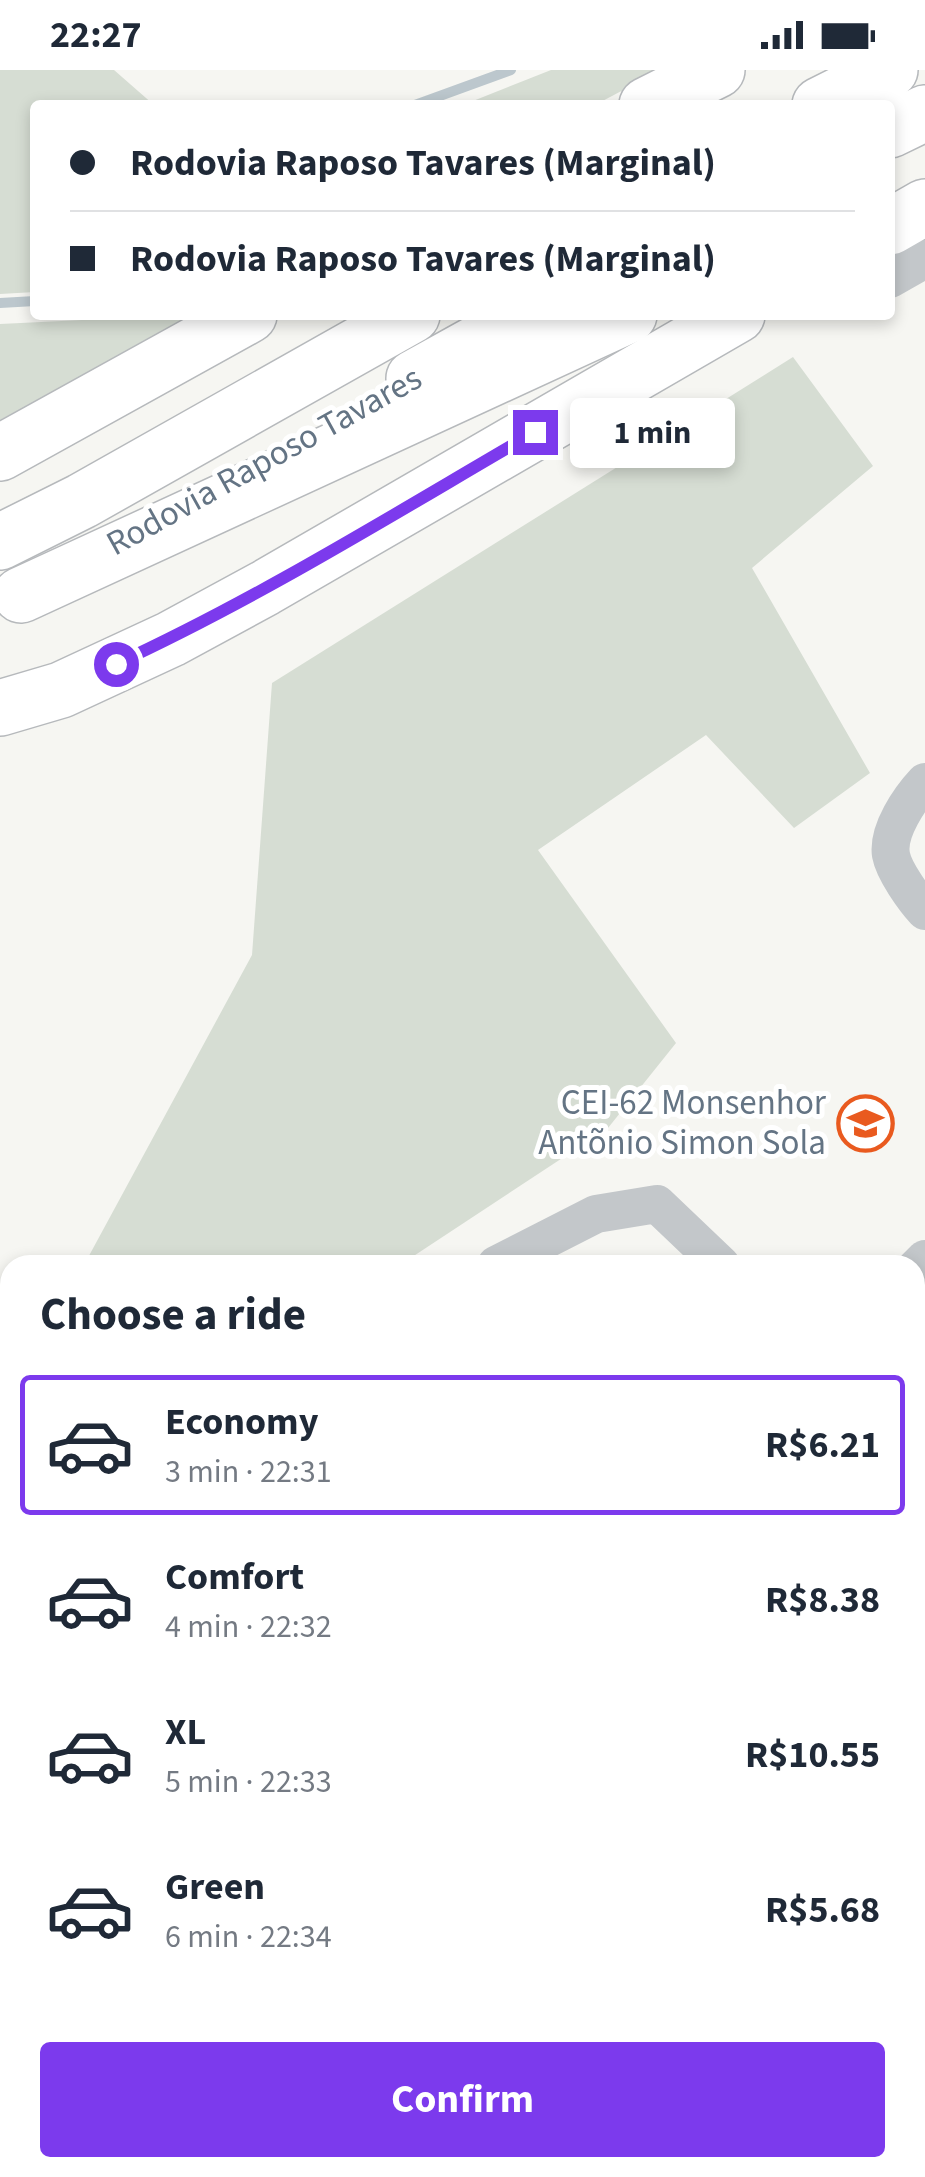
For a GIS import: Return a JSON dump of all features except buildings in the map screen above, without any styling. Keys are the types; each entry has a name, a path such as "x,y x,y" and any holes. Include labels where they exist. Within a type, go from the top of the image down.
{"highway":[{"path":"657,100 718,70"},
{"path":"830,100 890,70"},
{"path":"895,128 925,113"},
{"path":"895,192 925,178"},
{"path":"895,224 925,206"},
{"path":"0,453 241,320"},
{"name":"Rodovia Raposo Tavares","path":"0,542 82,501 403,320"},
{"name":"Rodovia Raposo Tavares","path":"11,601 519,320"},
{"path":"11,601 618,320"},
{"path":"0,708 61,690 187,630 729,320"}],"street":[{"path":"895,276 925,259"},
{"path":"925,782 897,821 891,854 911,896 925,911"},
{"path":"516,1255 596,1214 658,1204 711,1255"}],"shaded area":[{"path":"0,70 114,70 148,100 30,100 30,292 0,294"},
{"path":"551,70 661,70 604,100 476,100"},
{"path":"82,320 189,320 0,420 0,324"},
{"path":"793,357 873,466 752,568 870,773 794,828 706,735 538,850 676,1043 608,1128 415,1255 89,1255 252,955 272,683"}],"waterway":[{"path":"429,100 511,70"},
{"path":"0,303 30,301"}],"place":[{"name":"CEI-62 Monsenhor Antõnio Simon Sola","path":"865,1123"}],"route":[{"path":"116,664 265,588 535,432"}]}
